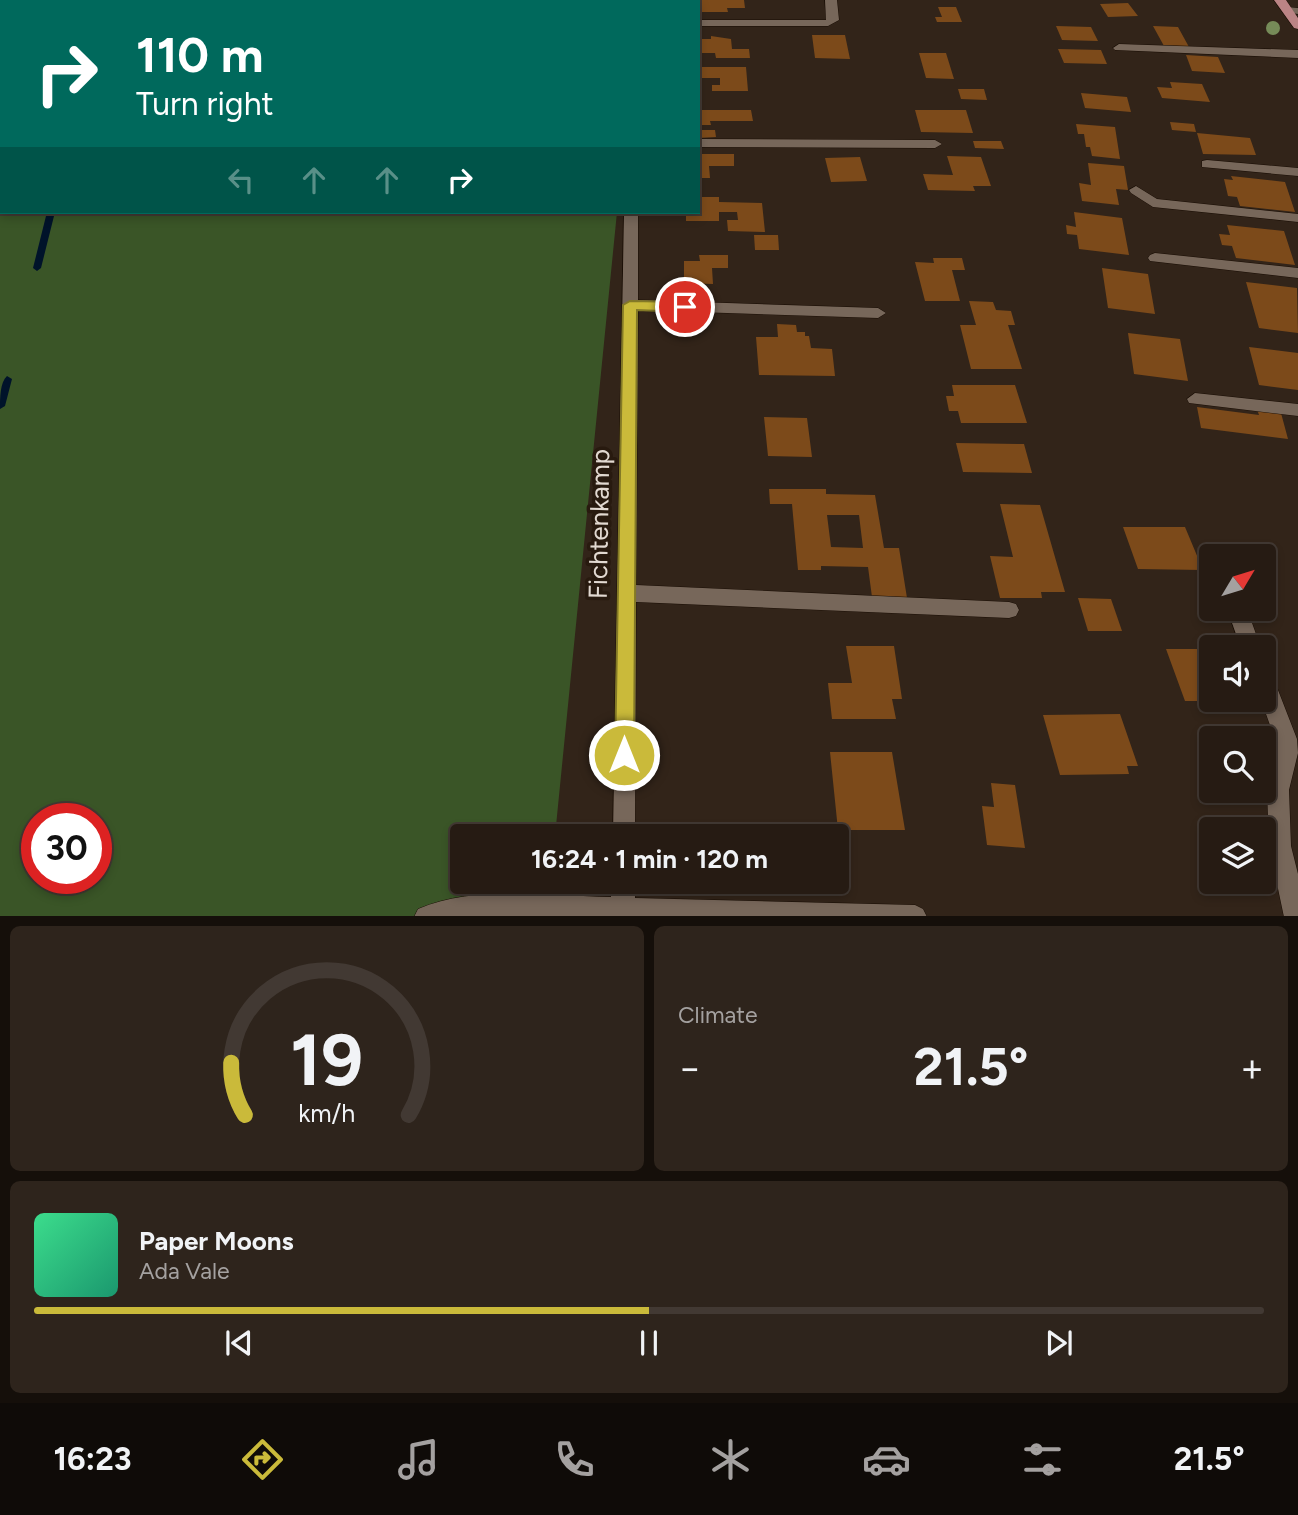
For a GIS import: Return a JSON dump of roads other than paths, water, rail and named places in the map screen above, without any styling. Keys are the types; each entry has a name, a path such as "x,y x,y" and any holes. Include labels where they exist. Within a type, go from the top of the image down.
{"main road":[{"path":"1289,7 1298,26"}],"street":[{"path":"700,23 828,23 833,20 831,0"},
{"path":"1119,48 1298,54"},
{"path":"700,143 935,144"},
{"path":"1207,164 1298,172"},
{"path":"1136,190 1153,203 1298,218"},
{"name":"Fichtenkamp","path":"624,824 631,214"},
{"path":"1155,258 1298,273"},
{"path":"630,305 878,313"},
{"path":"1195,399 1298,410"},
{"path":"626,593 1009,610"},
{"path":"1276,712 1286,739 1287,753 1278,790 1280,846 1296,916"},
{"path":"623,894 623,911"},
{"path":"426,916 478,906 915,916"}],"waterway":[{"path":"37,268 50,214"},
{"path":"0,406 7,379"}]}
